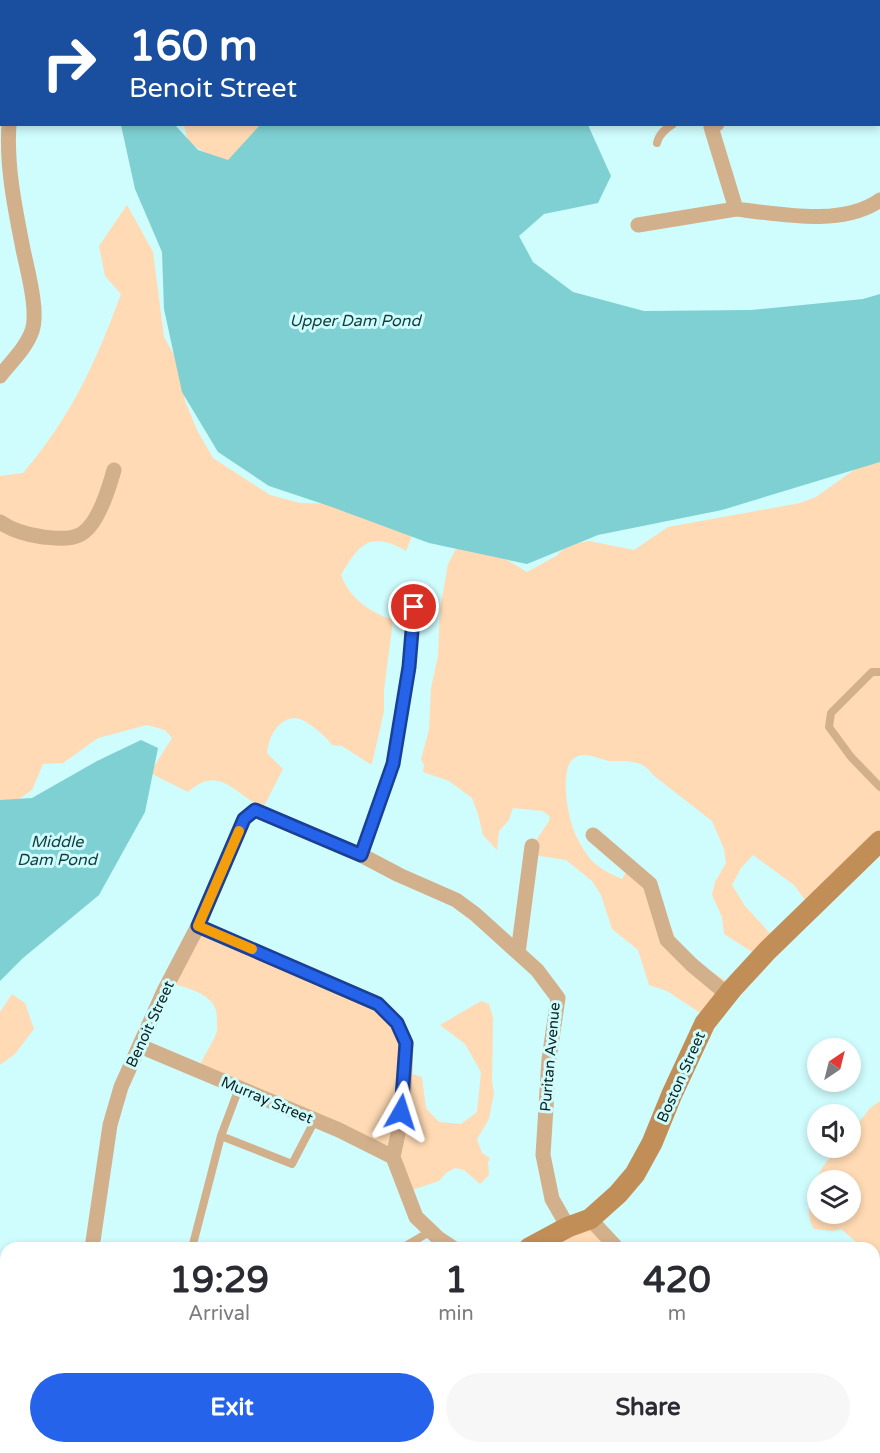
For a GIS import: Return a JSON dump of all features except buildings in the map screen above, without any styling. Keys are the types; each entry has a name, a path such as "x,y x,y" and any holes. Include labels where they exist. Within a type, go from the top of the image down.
{"street":[{"path":"0,376 20,351 33,329 33,301 12,189 9,126"},
{"path":"712,126 736,208"},
{"path":"638,225 736,208 796,216 840,215 880,201"},
{"path":"0,522 8,528 30,535 61,539 83,533 102,504 114,470"},
{"name":"Puritan Avenue","path":"249,814 255,810 361,855 399,875 456,900 475,914 537,970 558,998 549,1059 543,1155 552,1199 568,1227"},
{"name":"Benoit Street","path":"93,1242 111,1125 121,1087 164,992 198,926 244,819 249,814"},
{"path":"593,834 650,884 667,940 692,965 728,995"},
{"name":"Boston Street","path":"540,1242 568,1227 590,1219 618,1194 635,1174 652,1143 701,1031 728,995 767,951 880,841"},
{"path":"518,953 532,846"},
{"path":"198,926 378,1004 397,1023 406,1043 404,1090 393,1157 416,1217 445,1242"},
{"name":"Murray Street","path":"140,1046 339,1130 393,1157"},
{"path":"590,1219 612,1242"}],"lane":[{"path":"657,143 658,137 670,126"},
{"path":"361,855 393,764 409,667 414,607 405,600"},
{"path":"880,672 873,672 838,705 831,713 829,727 851,757 880,787"},
{"path":"194,1242 221,1136 239,1088"},
{"path":"221,1136 292,1164 315,1120"},
{"path":"413,1242 431,1232"}],"shaded area":[{"path":"184,126 264,126 228,167 188,142"},
{"path":"127,205 153,252 164,337 179,364 185,401 197,430 213,458 270,495 300,503 348,504 414,531 406,551 394,545 374,541 360,548 341,575 355,598 377,613 393,620 384,690 384,711 372,764 342,746 332,745 309,724 294,718 288,719 278,726 269,742 267,753 283,769 261,812 253,802 222,782 206,781 188,792 150,773 172,738 165,730 147,725 98,738 63,763 43,764 32,790 0,812 0,476 23,473 69,410 92,366 121,294 105,276 99,246"},
{"path":"880,457 880,842 811,908 794,885 753,855 741,868 732,885 745,906 777,941 760,957 724,934 722,917 712,895 715,882 726,863 724,849 712,821 640,764 580,755 570,762 567,770 566,792 569,815 575,834 591,860 622,879 626,872 654,895 669,922 678,946 685,954 735,987 708,1018 667,991 649,985 638,950 612,929 601,895 592,881 566,860 533,855 533,845 550,817 543,811 513,808 509,820 499,831 497,850 483,835 472,798 449,781 423,772 424,765 421,759 429,730 431,688 438,656 440,609 448,564 459,543 486,547 527,572 556,556 568,545 589,541 634,550 668,527 800,503 816,497 854,470"},
{"path":"201,926 341,985 399,1024 406,1072 422,1077 426,1108 439,1122 461,1124 477,1112 481,1072 465,1044 440,1025 481,1001 489,1004 493,1018 492,1082 494,1093 489,1119 477,1139 482,1153 490,1158 489,1175 480,1184 464,1170 455,1168 439,1181 412,1190 393,1155 199,1068 217,1032 216,1011 202,994 171,983"},
{"path":"12,994 25,1003 34,1029 15,1054 0,1065 0,1012"},
{"path":"880,1101 880,1242 856,1242 841,1229 833,1231 814,1229 812,1224 861,1224 861,1170 821,1170 830,1158 861,1158 861,1120 870,1108"},
{"path":"586,1220 612,1242 541,1242"}],"water":[{"name":"Upper Dam Pond","path":"121,126 176,126 198,150 228,160 259,126 588,126 611,176 598,203 544,214 519,236 533,262 573,292 644,311 751,310 863,299 880,294 880,462 722,510 598,535 527,564 429,543 269,486 218,452 182,392 164,309 162,252 135,189"},
{"name":"Middle Dam Pond","path":"141,740 158,748 145,812 99,895 23,958 0,981 0,800 32,798 97,761"}],"slow traffic":[{"path":"239,831 198,926 252,949"}],"route":[{"path":"401,1112 406,1043 397,1023 378,1004 198,926 244,819 255,810 361,855 393,764 409,667 414,607"}]}
